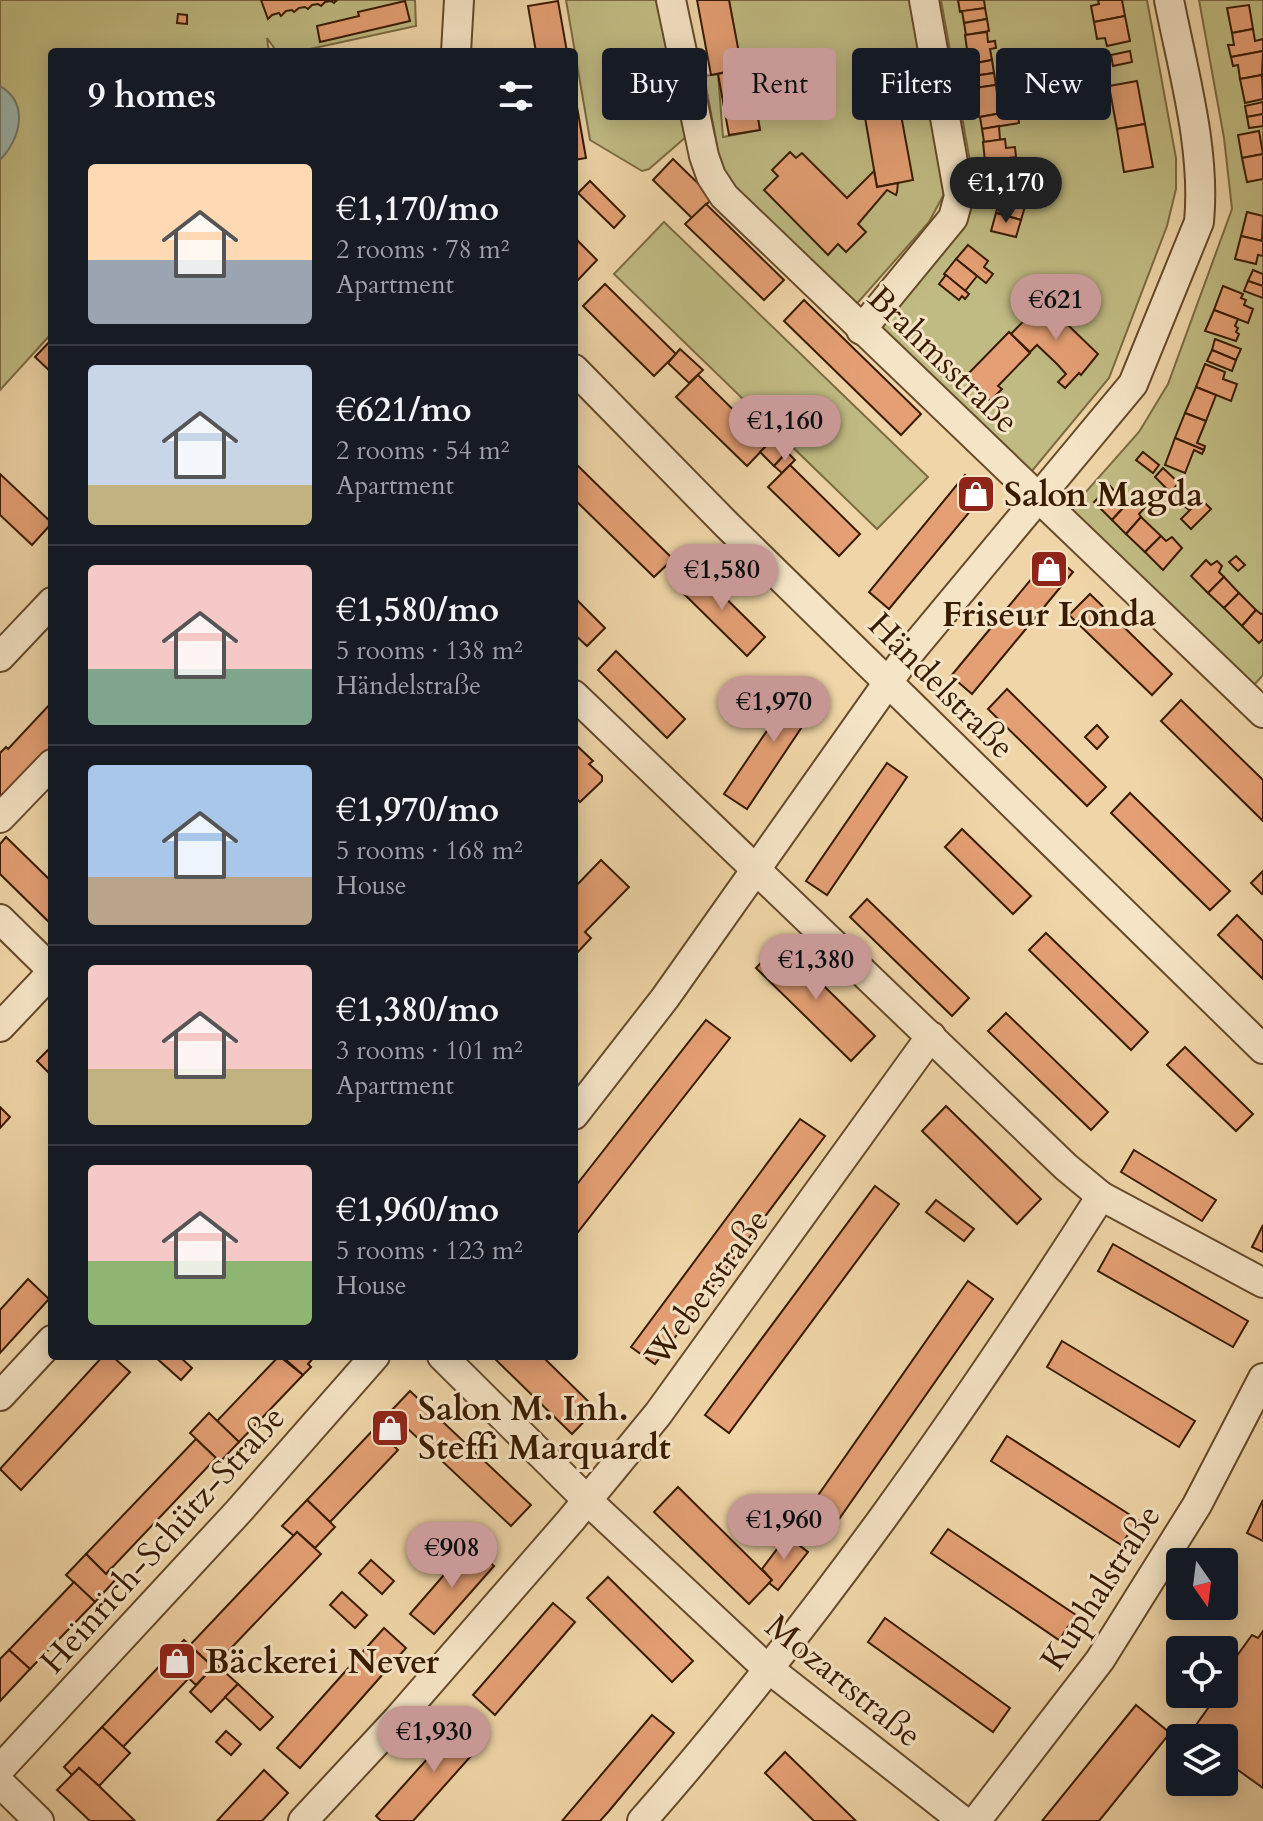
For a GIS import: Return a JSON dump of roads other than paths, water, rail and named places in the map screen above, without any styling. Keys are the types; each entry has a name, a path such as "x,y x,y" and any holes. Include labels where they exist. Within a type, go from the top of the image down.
{"street":[{"path":"456,48 459,0"},
{"name":"Brahmsstraße","path":"671,0 699,136 711,176 724,196 1038,499 1259,699"},
{"path":"861,330 953,218 959,196 924,0"},
{"path":"578,1110 665,998 757,871 887,682 1133,384 1199,222 1201,168 1169,0"},
{"name":"Händelstraße","path":"578,373 727,525 1263,1049"},
{"path":"0,657 48,606"},
{"path":"578,699 1066,1167 1101,1196 1263,1283"},
{"path":"0,818 48,768"},
{"path":"0,919 48,967"},
{"path":"0,1027 48,975"},
{"name":"Weberstraße","path":"303,1821 397,1720 658,1414 931,1036"},
{"path":"642,1821 769,1669 941,1437 1032,1305 1101,1196"},
{"path":"0,1396 48,1344"},
{"name":"Heinrich-Schütz-Straße","path":"0,1769 238,1512 371,1360"},
{"name":"Mozartstraße","path":"446,1360 587,1500 769,1669 963,1821"},
{"name":"Kuphalstraße","path":"976,1821 1100,1660 1197,1505 1263,1378"},
{"path":"0,1783 39,1821"}],"water":[{"path":"0,86 15,102 19,122 13,142 0,160"}],"place":[{"name":"Salon Magda","path":"976,494"},
{"name":"Friseur Londa","path":"1049,569"},
{"name":"Salon M. Inh. Steffi Marquardt","path":"390,1428"},
{"name":"Bäckerei Never","path":"177,1661"}]}
